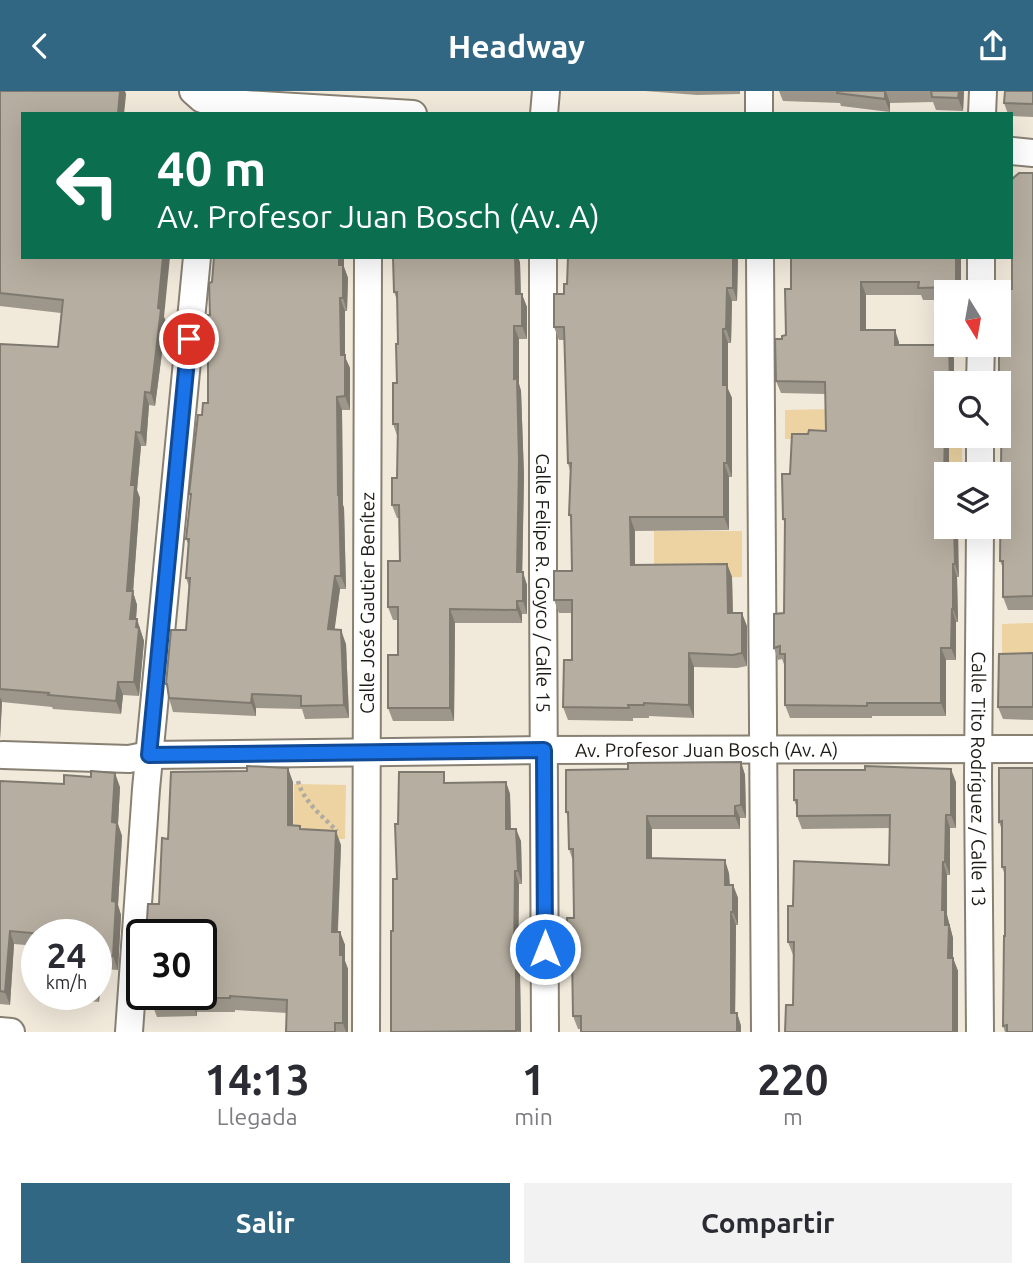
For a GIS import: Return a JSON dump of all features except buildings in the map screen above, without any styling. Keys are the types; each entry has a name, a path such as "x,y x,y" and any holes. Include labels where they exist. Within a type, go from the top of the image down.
{"street":[{"path":"544,112 545,91"},
{"path":"760,91 760,112"},
{"path":"982,112 983,91"},
{"path":"207,99 369,105 403,112"},
{"path":"1013,151 1033,153"},
{"path":"129,1032 146,789 197,259"},
{"name":"Calle José Gautier Benítez","path":"366,1032 368,259"},
{"name":"Calle Felipe R. Goyco / Calle 15","path":"543,259 545,1032"},
{"path":"760,259 765,1032"},
{"path":"981,259 981,280"},
{"name":"Calle Tito Rodríguez / Calle 13","path":"980,539 980,1032"},
{"name":"Av. Profesor Juan Bosch (Av. A)","path":"3,755 129,758 149,755 544,750 1033,749"},
{"path":"0,1031 11,1032"}],"path":[{"path":"298,781 307,799 342,835"}],"shaded area":[{"path":"830,409 830,439 785,439 785,410"},
{"path":"949,448 962,448 962,462 949,462"},
{"path":"654,531 742,531 742,577 654,578"},
{"path":"1033,623 1033,666 1002,666 1002,624"},
{"path":"294,784 346,785 345,839 293,839"}],"route":[{"path":"189,339 149,755 544,750 545,949"}]}
